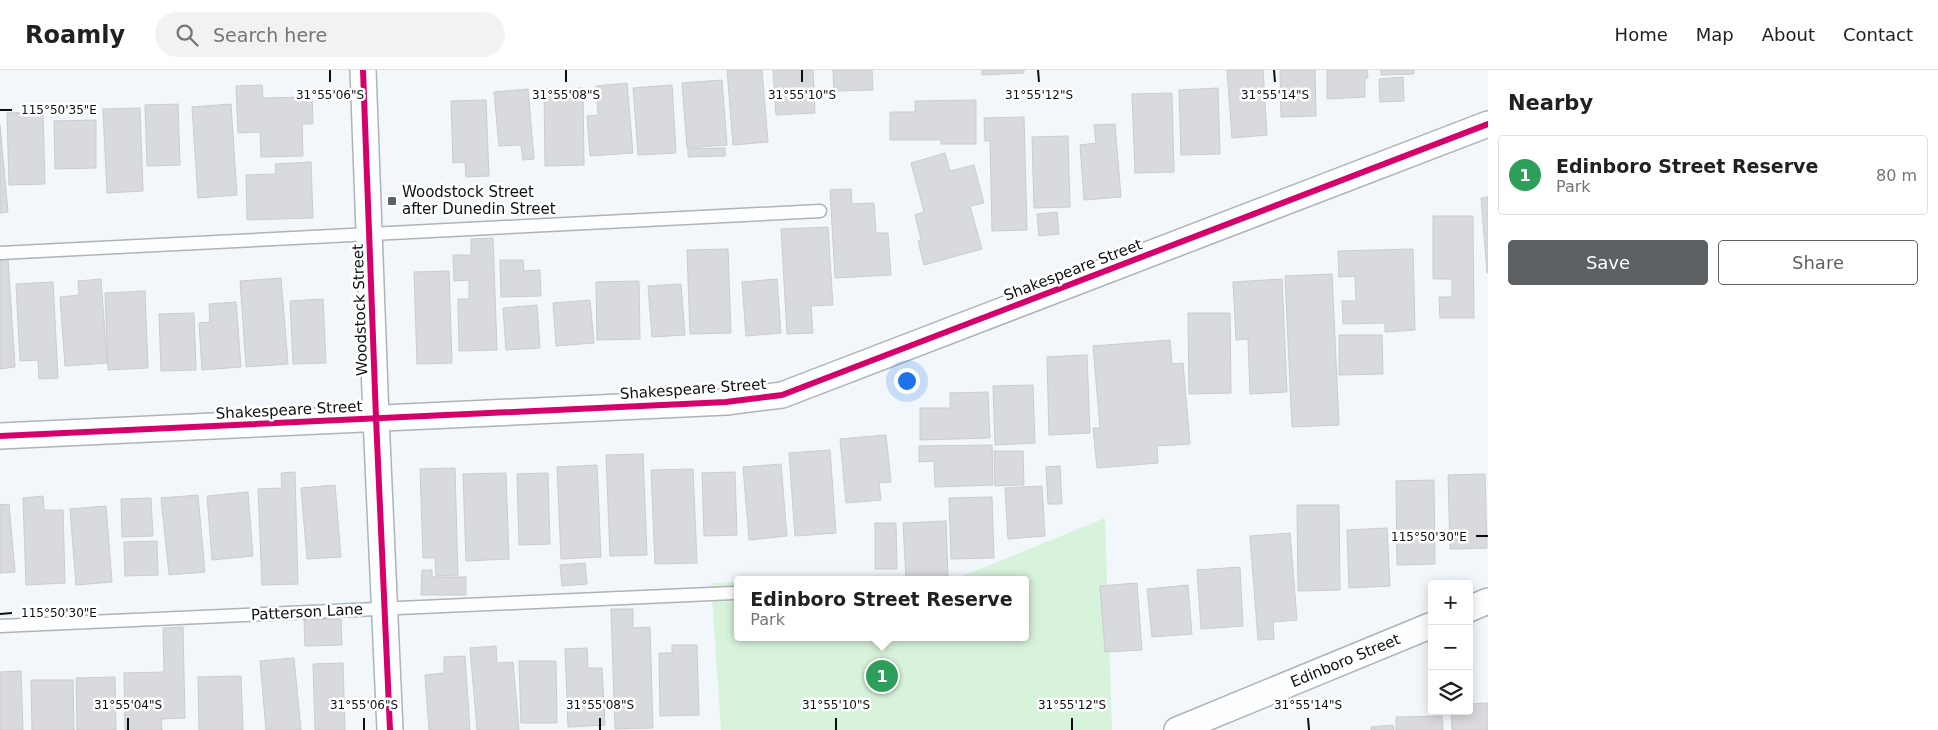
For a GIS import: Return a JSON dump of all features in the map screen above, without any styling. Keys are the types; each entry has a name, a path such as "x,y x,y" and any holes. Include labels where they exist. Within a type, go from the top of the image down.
{"street":[{"name":"Woodstock Street","path":"363,70 390,730"},
{"name":"Shakespeare Street","path":"0,436 726,402 782,395 1488,124"},
{"path":"1473,608 1488,602"},
{"name":"Edinboro Street","path":"1176,730 1428,627"}],"lane":[{"path":"0,253 820,211"},
{"name":"Patterson Lane","path":"0,626 733,593"}],"green space":[{"path":"1105,518 1112,730 721,730 711,583 734,582 734,641 1029,641 1029,576 963,576"}],"building":[{"path":"727,70 762,70 768,142 733,145"},
{"path":"773,70 813,70 815,113 776,115"},
{"path":"833,70 872,70 873,90 834,91"},
{"path":"982,70 1024,70 1024,73 982,75"},
{"path":"1227,70 1263,70 1267,135 1232,138"},
{"path":"1280,70 1315,70 1316,116 1281,117"},
{"path":"1327,70 1367,70 1368,78 1365,78 1365,97 1327,99"},
{"path":"1381,70 1414,70 1414,74 1381,75"},
{"path":"1403,77 1404,101 1380,102 1379,79"},
{"path":"722,80 727,145 687,148 682,83"},
{"path":"627,83 633,153 590,156 587,116 598,115 596,86"},
{"path":"262,85 263,98 312,97 313,124 302,124 303,156 261,157 260,132 238,133 236,86"},
{"path":"672,85 676,153 638,155 633,88"},
{"path":"583,88 584,165 545,166 544,89"},
{"path":"1218,88 1220,154 1181,155 1179,90"},
{"path":"528,89 534,159 523,160 521,145 499,146 494,92"},
{"path":"1172,93 1174,172 1135,173 1132,94"},
{"path":"486,100 489,176 466,177 465,162 453,163 451,101"},
{"path":"976,100 976,144 941,144 941,140 890,140 890,112 915,112 915,101"},
{"path":"178,104 180,165 147,166 145,105"},
{"path":"231,104 237,195 198,198 192,107"},
{"path":"140,108 143,191 107,193 103,109"},
{"path":"43,112 45,184 9,185 7,113"},
{"path":"1024,117 1027,230 992,231 990,141 985,141 984,118"},
{"path":"96,120 96,168 55,169 54,121"},
{"path":"1115,124 1121,197 1084,200 1080,145 1096,143 1094,125"},
{"path":"0,125 8,212 0,213"},
{"path":"1068,136 1070,207 1034,208 1032,137"},
{"path":"725,148 725,156 688,157 688,149"},
{"path":"945,153 950,171 974,165 984,203 970,206 982,249 924,265 918,241 921,240 915,215 924,212 911,163"},
{"path":"311,162 313,218 247,220 246,175 276,174 275,164"},
{"path":"851,189 852,204 874,203 876,233 888,233 891,275 835,278 830,190"},
{"path":"1488,197 1488,273 1487,273 1481,198"},
{"path":"1057,212 1059,234 1039,236 1037,214"},
{"path":"1433,216 1473,216 1474,318 1440,318 1439,297 1452,297 1452,279 1433,279"},
{"path":"828,227 833,305 811,306 813,333 787,334 781,229"},
{"path":"493,238 497,350 459,351 458,299 469,299 469,280 454,281 453,255 471,255 471,239"},
{"path":"728,249 731,333 690,334 687,250"},
{"path":"1413,249 1415,330 1385,332 1385,323 1343,324 1342,301 1356,301 1355,276 1339,277 1338,251"},
{"path":"0,258 8,258 15,367 0,369"},
{"path":"500,260 523,260 524,271 540,270 541,296 501,297"},
{"path":"449,271 452,363 417,364 414,272"},
{"path":"1332,274 1339,425 1292,427 1285,276"},
{"path":"281,278 288,364 246,367 240,281"},
{"path":"101,279 107,363 65,366 60,297 79,295 78,281"},
{"path":"777,279 781,333 746,336 742,282"},
{"path":"1282,279 1287,392 1250,394 1248,339 1236,340 1233,282"},
{"path":"639,281 640,339 597,340 596,282"},
{"path":"53,282 58,378 39,379 38,360 20,361 16,284"},
{"path":"681,284 685,335 652,337 648,286"},
{"path":"145,291 148,368 108,370 105,293"},
{"path":"323,299 326,363 293,364 290,301"},
{"path":"590,300 594,343 556,346 553,303"},
{"path":"236,302 241,367 202,370 199,323 210,322 209,304"},
{"path":"537,305 540,348 506,350 503,308"},
{"path":"194,313 196,370 161,371 159,314"},
{"path":"1188,313 1230,313 1231,393 1189,394"},
{"path":"1339,335 1382,335 1383,374 1339,375"},
{"path":"1170,340 1172,364 1183,363 1190,444 1157,446 1158,463 1097,468 1093,428 1100,428 1093,346"},
{"path":"1087,355 1090,433 1049,435 1047,357"},
{"path":"1033,385 1035,443 995,445 993,386"},
{"path":"988,392 990,438 920,440 920,408 950,408 950,393"},
{"path":"886,435 891,482 879,483 881,500 846,503 840,439"},
{"path":"992,445 993,485 935,487 934,461 919,462 919,446"},
{"path":"830,450 836,533 795,536 789,453"},
{"path":"994,451 1023,451 1024,485 995,486"},
{"path":"643,454 647,555 610,556 606,455"},
{"path":"781,464 787,536 749,540 743,467"},
{"path":"597,465 601,557 561,559 557,467"},
{"path":"1060,466 1062,504 1048,504 1046,467"},
{"path":"455,468 458,575 436,576 435,558 423,558 420,469"},
{"path":"693,469 697,563 655,564 651,470"},
{"path":"295,472 298,584 262,585 258,489 282,488 281,473"},
{"path":"735,472 737,535 704,536 702,473"},
{"path":"506,473 509,559 466,561 463,474"},
{"path":"548,473 550,544 519,545 517,474"},
{"path":"1485,474 1487,548 1450,549 1448,475"},
{"path":"1434,480 1435,564 1397,565 1396,481"},
{"path":"335,485 341,557 307,559 301,488"},
{"path":"1042,486 1045,536 1008,539 1005,488"},
{"path":"248,492 253,556 212,560 207,496"},
{"path":"198,495 205,572 169,575 161,498"},
{"path":"43,496 44,510 63,510 65,583 26,585 23,498"},
{"path":"992,497 994,558 951,559 949,498"},
{"path":"151,498 153,536 122,537 121,499"},
{"path":"9,504 15,572 0,573 0,505"},
{"path":"1297,505 1339,505 1340,590 1298,591"},
{"path":"106,506 112,582 76,585 70,509"},
{"path":"946,521 948,576 906,576 903,523"},
{"path":"875,523 896,523 897,569 875,569"},
{"path":"1387,528 1390,586 1349,588 1347,530"},
{"path":"1290,533 1297,620 1273,622 1274,639 1258,640 1250,536"},
{"path":"157,541 158,575 125,576 124,542"},
{"path":"585,563 587,584 562,586 560,565"},
{"path":"1240,567 1243,626 1201,629 1197,570"},
{"path":"422,570 432,570 432,577 466,577 466,595 421,595"},
{"path":"1137,583 1142,650 1105,652 1100,586"},
{"path":"1188,585 1192,634 1152,637 1147,589"},
{"path":"611,609 633,609 633,628 650,627 653,728 615,729"},
{"path":"341,619 342,645 305,646 304,620"},
{"path":"183,627 185,718 161,719 162,730 125,730 124,673 164,672 163,628"},
{"path":"672,645 697,645 699,715 660,716 659,653 672,653"},
{"path":"496,646 497,663 513,662 519,730 477,730 470,648"},
{"path":"587,648 588,668 602,668 605,725 568,727 565,649"},
{"path":"465,656 470,730 429,730 425,675 444,673 444,657"},
{"path":"294,658 301,730 266,730 260,661"},
{"path":"519,661 556,661 557,723 521,723"},
{"path":"343,663 345,730 315,730 313,664"},
{"path":"21,671 23,730 0,730 0,672"},
{"path":"241,676 243,730 199,730 198,677"},
{"path":"115,677 116,730 77,730 76,678"},
{"path":"31,680 73,680 74,730 32,730"},
{"path":"1488,703 1488,730 1452,730 1451,715 1473,715 1473,704"},
{"path":"1442,716 1443,730 1396,730 1396,717"},
{"path":"1393,725 1394,730 1371,730 1371,727"}],"cycle path":[{"path":"363,70 390,730"},
{"path":"0,436 726,402 782,395 1488,124"}],"place":[{"name":"Woodstock Street after Dunedin Street","path":"392,201"},
{"name":"Edinboro Street Reserve","path":"882,676"}]}
